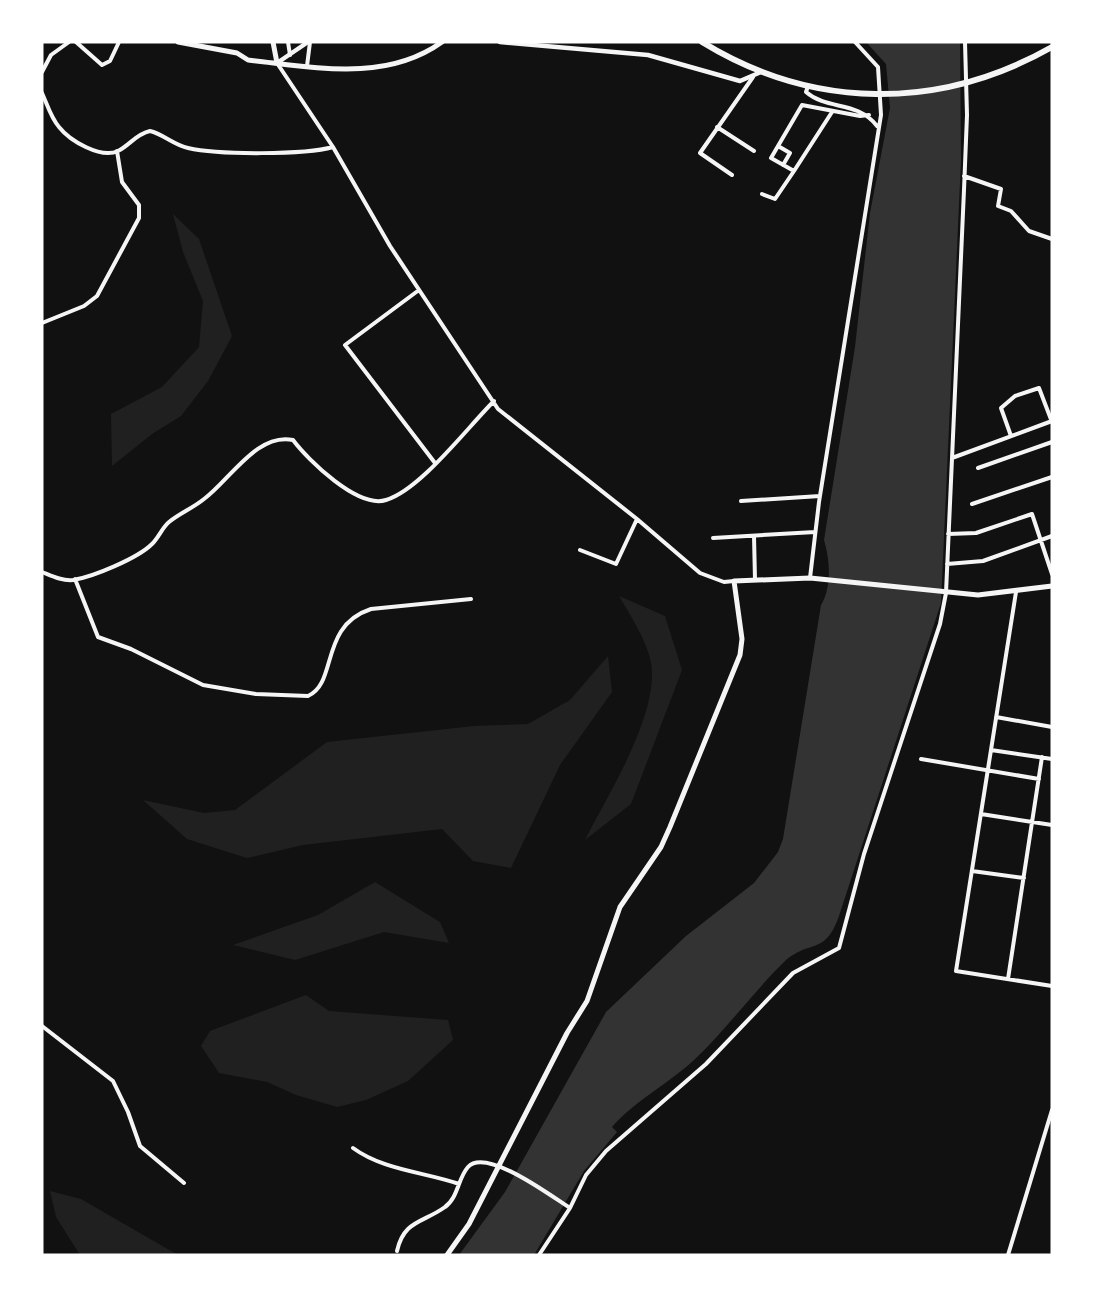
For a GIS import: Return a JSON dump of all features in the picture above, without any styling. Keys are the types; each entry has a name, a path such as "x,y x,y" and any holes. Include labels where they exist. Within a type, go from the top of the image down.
{"highway":[{"path":"702,42 761,72 808,86 880,95 929,91 966,84 1021,64 1052,47"}],"main road":[{"path":"178,42 237,53 248,60 349,69 383,67 418,55 442,42"},
{"path":"273,44 277,63"},
{"path":"447,1255 469,1224 567,1033 587,1001 620,907 661,847 670,827 740,655 742,639 734,581 810,578 978,595 1052,586"}],"street":[{"path":"42,72 51,55 69,42"},
{"path":"76,42 102,65 110,61 119,42"},
{"path":"288,42 290,55"},
{"path":"309,42 277,63 333,147 366,207 419,290 494,401 508,416 638,519 700,573 724,582 734,581"},
{"path":"307,66 309,42"},
{"path":"500,42 648,55 740,81 761,72"},
{"path":"810,578 820,496 878,127 880,95 878,67 855,42"},
{"path":"539,1255 570,1208 586,1175 606,1151 706,1064 793,973 840,948 864,854 940,624 946,593 964,176 965,42"},
{"path":"266,43 273,44"},
{"path":"732,175 700,153 749,79 761,72"},
{"path":"808,86 806,92 812,97 869,115 878,127"},
{"path":"42,93 63,132 99,152 117,151 139,134 150,131 180,146 204,151 291,151 333,147"},
{"path":"794,171 771,158 802,105 860,117 869,115"},
{"path":"762,194 775,199 832,112"},
{"path":"716,127 754,151"},
{"path":"778,146 790,153 783,165"},
{"path":"42,323 84,306 97,296 139,218 139,205 122,182 117,151"},
{"path":"964,176 1001,189 998,206 1011,211 1029,231 1052,239"},
{"path":"419,290 345,345 435,463"},
{"path":"952,458 1052,422 1040,388 1015,396 1001,408 1011,436"},
{"path":"42,572 62,579 75,579 141,552 153,543 172,520 204,500 260,448 272,442 293,440 314,466 366,498 380,501 399,494 415,483 494,401"},
{"path":"978,468 1052,442"},
{"path":"972,504 1052,477"},
{"path":"741,501 820,496"},
{"path":"948,534 976,533 1032,514 1052,574"},
{"path":"580,550 616,564 638,519"},
{"path":"713,538 815,532"},
{"path":"754,536 755,580"},
{"path":"947,564 983,561 1052,536"},
{"path":"75,579 98,637 131,649 203,685 256,694 308,696 312,694 337,636 348,621 358,614 371,609 471,599"},
{"path":"1016,592 956,971 1052,986"},
{"path":"996,717 1052,727"},
{"path":"991,750 1052,759"},
{"path":"1008,979 1042,758"},
{"path":"921,759 1039,779"},
{"path":"981,814 1052,825"},
{"path":"972,871 1024,878"},
{"path":"42,1026 113,1081 128,1112 140,1146 184,1183"},
{"path":"1008,1255 1052,1110"},
{"path":"353,1148 363,1155 414,1174 459,1184"},
{"path":"397,1251 406,1229 446,1207 471,1165 483,1162 499,1165 570,1208"}],"shaded area":[{"path":"866,42 960,42 961,160 941,603 839,916 828,937 785,961 694,1060 621,1117 612,1127 617,1132 584,1171 534,1255 459,1255 505,1192 606,1012 686,936 754,883 778,852 783,839 821,605 827,590 829,565 824,540 855,347 870,213 890,108 886,64"},
{"path":"173,214 199,239 232,336 208,381 181,416 152,434 112,466 111,414 162,387 199,347 203,301 183,252"},
{"path":"619,596 665,616 682,670 631,804 585,840 631,751 649,701 652,679 650,658"},
{"path":"608,656 612,692 560,765 511,868 473,861 442,829 303,845 247,858 187,839 143,800 204,813 235,810 327,742 474,726 528,724 570,700"},
{"path":"375,882 440,922 449,943 384,932 295,960 233,945 318,915"},
{"path":"306,995 329,1011 448,1020 453,1040 408,1081 366,1100 337,1107 296,1095 267,1082 219,1073 201,1046 210,1031"},
{"path":"50,1191 81,1199 178,1255 80,1255 56,1217"}]}
